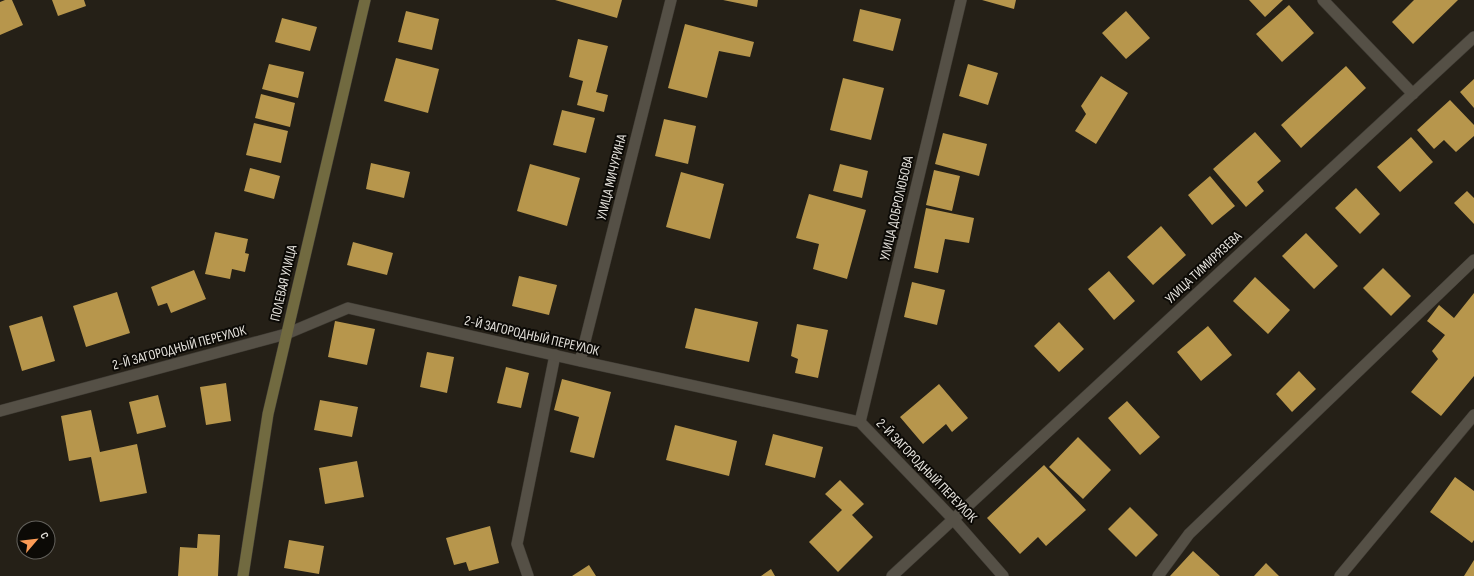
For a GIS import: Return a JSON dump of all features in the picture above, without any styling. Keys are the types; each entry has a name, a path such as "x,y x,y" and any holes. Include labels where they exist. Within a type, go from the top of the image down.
{"main road":[{"name":"ПОЛЕВАЯ УЛИЦА","path":"243,576 268,414 365,0"}],"street":[{"name":"УЛИЦА МИЧУРИНА","path":"580,361 671,0"},
{"name":"УЛИЦА ДОБРОЛЮБОВА","path":"860,422 961,0"},
{"path":"1323,0 1413,94"},
{"name":"УЛИЦА ТИМИРЯЗЕВА","path":"892,576 1474,36"},
{"path":"1158,576 1189,534 1474,260"},
{"name":"2-Й ЗАГОРОДНЫЙ ПЕРЕУЛОК","path":"0,411 286,334 348,308 580,361 860,422 953,518 1004,576"},
{"path":"528,576 517,544 555,355"},
{"path":"1340,576 1474,415"}],"building":[{"path":"12,0 23,25 0,35 0,2"},
{"path":"52,0 84,0 86,6 58,16"},
{"path":"555,0 622,0 617,18"},
{"path":"723,0 758,0 757,7"},
{"path":"982,0 1016,0 1014,9"},
{"path":"1249,0 1283,0 1265,17"},
{"path":"1414,0 1458,0 1413,44 1392,22"},
{"path":"1289,5 1314,33 1282,62 1256,34"},
{"path":"860,9 901,19 893,51 853,41"},
{"path":"406,11 439,19 432,50 398,42"},
{"path":"1126,11 1150,38 1126,59 1102,33"},
{"path":"282,18 317,27 310,51 275,42"},
{"path":"685,24 754,42 750,57 719,51 707,98 668,88"},
{"path":"578,39 608,46 596,92 608,95 604,112 577,105 583,81 569,77"},
{"path":"396,58 439,69 428,113 384,101"},
{"path":"269,64 304,72 298,98 262,89"},
{"path":"968,64 998,73 988,105 959,96"},
{"path":"1346,66 1366,88 1301,148 1281,125"},
{"path":"1101,76 1128,93 1096,144 1075,131 1086,114 1081,106"},
{"path":"843,78 884,88 871,140 830,130"},
{"path":"1474,79 1474,108 1460,92"},
{"path":"261,94 295,103 290,127 255,118"},
{"path":"1450,100 1474,125 1474,136 1456,152 1444,140 1434,149 1417,130"},
{"path":"562,110 595,118 586,153 553,145"},
{"path":"664,119 696,126 688,164 655,156"},
{"path":"254,123 288,131 281,163 246,155"},
{"path":"1255,132 1281,161 1257,182 1264,191 1246,207 1213,169"},
{"path":"943,133 987,144 979,176 935,164"},
{"path":"1411,137 1433,162 1400,192 1377,167"},
{"path":"371,163 410,172 404,198 366,189"},
{"path":"530,164 580,178 567,226 517,211"},
{"path":"840,164 868,171 862,198 833,191"},
{"path":"250,168 280,176 274,199 244,191"},
{"path":"934,170 960,176 952,211 926,205"},
{"path":"681,172 724,184 710,239 666,227"},
{"path":"1210,176 1235,206 1212,225 1188,195"},
{"path":"1356,188 1380,214 1360,234 1335,208"},
{"path":"1467,191 1474,198 1474,224 1454,203"},
{"path":"809,194 866,210 847,279 813,269 819,244 796,238"},
{"path":"926,208 974,218 969,243 945,239 938,273 914,268"},
{"path":"1161,226 1186,255 1153,285 1127,257"},
{"path":"215,232 248,239 245,253 249,254 245,272 232,269 230,279 205,274"},
{"path":"1306,233 1338,266 1314,289 1282,256"},
{"path":"353,242 393,253 387,275 347,265"},
{"path":"1383,268 1411,296 1391,316 1363,288"},
{"path":"194,270 206,299 171,313 167,303 158,306 151,287"},
{"path":"1109,271 1135,301 1114,320 1088,289"},
{"path":"519,276 557,285 549,315 512,306"},
{"path":"1255,277 1290,310 1268,334 1233,301"},
{"path":"912,282 945,290 937,325 904,317"},
{"path":"117,292 130,333 86,347 73,306"},
{"path":"1474,293 1474,376 1441,416 1411,392 1438,359 1432,351 1445,335 1427,321 1439,305 1454,318"},
{"path":"695,308 758,322 749,362 685,348"},
{"path":"42,316 55,361 22,371 9,326"},
{"path":"335,321 375,329 367,365 328,357"},
{"path":"1059,322 1084,349 1059,372 1034,346"},
{"path":"797,324 828,330 818,378 795,373 798,359 791,356"},
{"path":"1208,326 1232,355 1201,381 1177,352"},
{"path":"427,352 454,357 447,393 420,387"},
{"path":"506,367 529,373 521,408 497,403"},
{"path":"1299,371 1316,389 1292,412 1276,394"},
{"path":"562,379 611,392 594,458 570,452 579,417 554,410"},
{"path":"226,383 231,421 206,425 200,387"},
{"path":"939,384 968,418 952,432 946,424 923,444 900,417"},
{"path":"158,395 166,427 137,434 129,402"},
{"path":"320,400 358,407 352,437 314,430"},
{"path":"1127,401 1160,437 1140,455 1108,418"},
{"path":"91,410 100,452 137,444 147,493 100,502 91,457 69,461 61,416"},
{"path":"675,425 737,441 729,476 666,460"},
{"path":"773,434 823,447 815,478 765,465"},
{"path":"1078,437 1111,470 1083,499 1049,467"},
{"path":"357,461 364,497 325,504 319,468"},
{"path":"1044,465 1086,510 1046,546 1038,537 1020,554 987,518"},
{"path":"1455,477 1474,491 1474,540 1472,543 1430,512"},
{"path":"840,480 864,504 852,515 873,537 838,572 809,542 842,510 825,494"},
{"path":"1130,507 1158,535 1136,557 1108,529"},
{"path":"490,526 499,563 469,571 466,562 454,565 446,538"},
{"path":"198,534 220,535 218,576 178,576 180,547 197,548"},
{"path":"289,540 324,546 319,574 284,568"},
{"path":"1193,551 1220,576 1170,576"},
{"path":"1474,560 1474,576 1464,576"},
{"path":"1266,563 1279,576 1254,576"},
{"path":"589,565 596,576 572,576"},
{"path":"771,569 775,576 761,576"}]}
